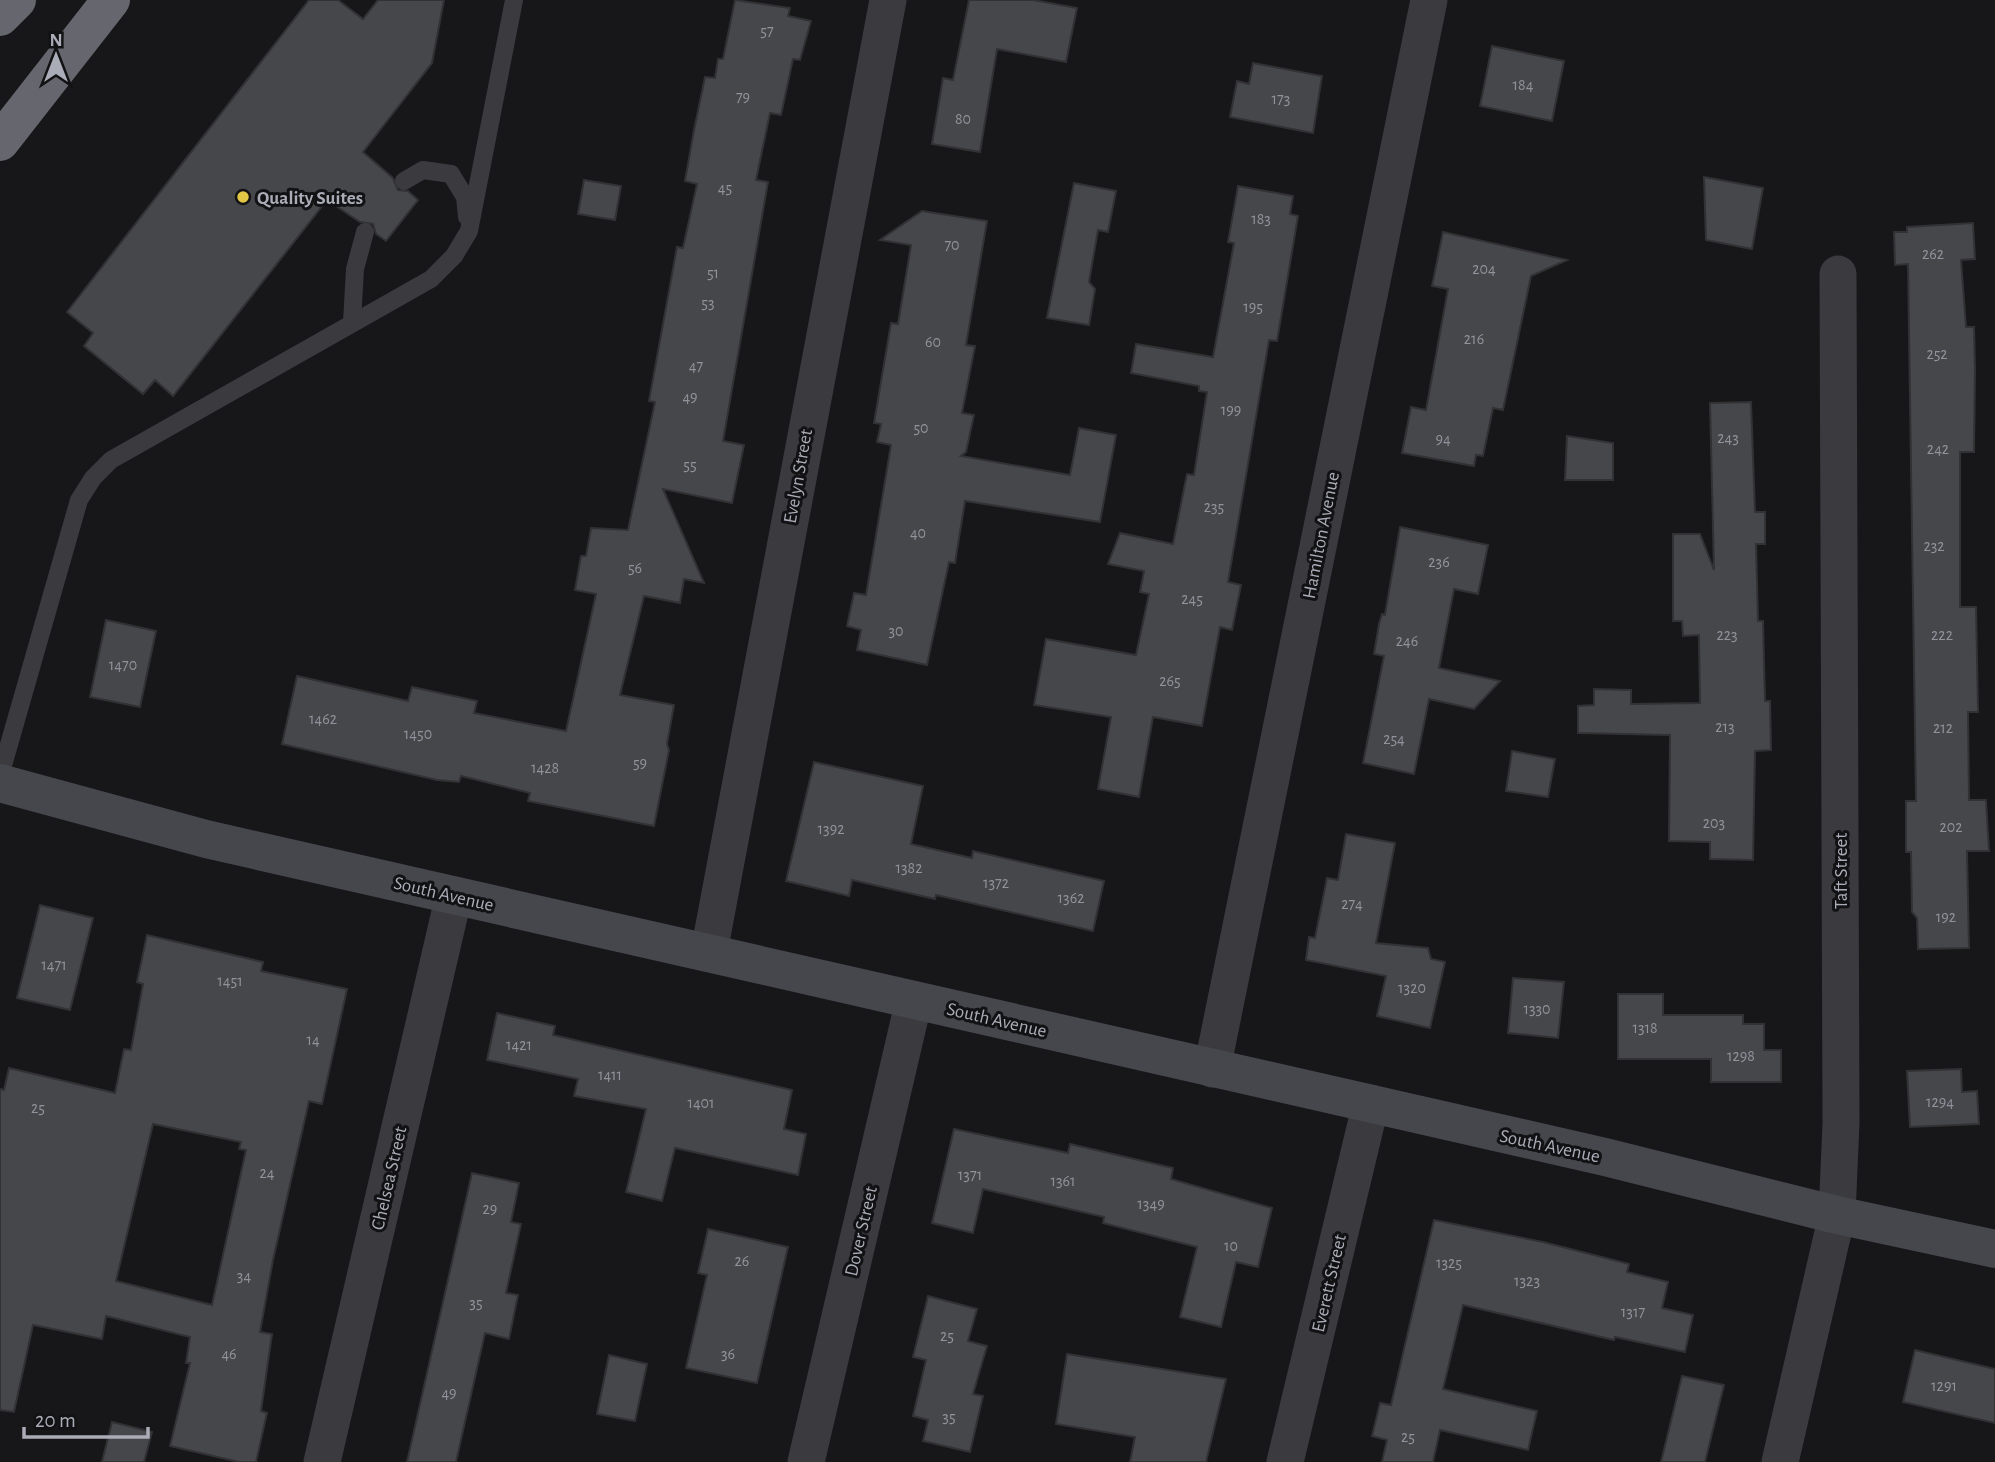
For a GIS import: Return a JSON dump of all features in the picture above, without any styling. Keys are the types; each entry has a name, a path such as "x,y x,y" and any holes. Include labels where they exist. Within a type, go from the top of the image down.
{"highway":[{"path":"0,17 17,0"},
{"path":"0,142 111,0"}],"main road":[{"name":"South Avenue","path":"0,783 206,839 1371,1103 1837,1215 1995,1249"}],"street":[{"name":"Evelyn Street","path":"709,952 888,0"},
{"name":"Hamilton Avenue","path":"1212,1069 1429,0"},
{"name":"Taft Street","path":"1780,1462 1837,1215 1841,1123 1838,274"},
{"name":"Chelsea Street","path":"322,1462 454,895"},
{"name":"Dover Street","path":"806,1462 914,1000"},
{"name":"Everett Street","path":"1285,1462 1371,1103"}],"lane":[{"path":"0,776 79,500 93,478 111,460 431,279 454,256 469,231 514,0"},
{"path":"404,181 423,170 452,174 465,197 469,231"},
{"path":"352,322 355,269 365,232"}],"building":[{"name":"Quality Suites","path":"309,0 338,0 363,19 378,0 444,0 432,63 363,152 393,178 398,190 408,191 418,200 386,241 376,234 373,224 360,222 327,200 173,396 155,380 143,394 84,346 93,333 67,312"},
{"path":"735,0 790,8 788,16 811,21 800,60 793,59 781,115 770,113 756,180 768,182 723,441 744,445 732,503 663,489 704,583 684,579 680,603 644,596 620,695 674,705 667,744 669,750 654,826 528,801 530,793 461,776 459,782 437,780 282,744 297,676 408,701 412,687 477,701 474,713 566,731 596,594 575,590 581,556 586,556 591,528 628,530 655,402 649,401 677,247 683,248 697,184 685,181 694,130 705,77 715,78 718,59 723,59"},
{"path":"969,0 1033,0 1077,8 1066,62 997,49 980,152 932,144 943,78 953,80"},
{"path":"1492,46 1564,61 1552,121 1480,106"},
{"path":"1253,63 1322,76 1313,133 1230,117 1237,81 1249,84"},
{"path":"1704,177 1763,188 1752,249 1706,240"},
{"path":"584,180 621,186 615,220 578,214"},
{"path":"1074,183 1116,191 1108,232 1098,230 1089,282 1095,289 1089,325 1047,318"},
{"path":"1238,186 1293,196 1290,214 1298,216 1277,341 1269,340 1228,582 1241,585 1232,630 1220,627 1202,726 1153,717 1139,797 1098,789 1111,717 1034,705 1046,639 1136,655 1149,594 1140,592 1144,571 1108,564 1120,533 1173,544 1187,474 1194,475 1207,392 1199,391 1199,386 1131,373 1136,344 1213,357 1234,243 1228,242"},
{"path":"922,211 987,221 966,345 975,346 962,413 974,415 966,452 961,456 1070,475 1079,428 1116,435 1100,522 965,501 955,563 949,562 927,665 857,650 861,630 847,626 854,593 866,595 891,445 877,442 881,424 874,423 891,323 898,324 911,245 880,240"},
{"path":"1973,223 1975,259 1961,260 1966,327 1974,327 1975,369 1974,452 1960,452 1960,607 1976,607 1978,712 1968,712 1969,800 1986,800 1989,851 1967,851 1969,948 1918,949 1917,918 1912,912 1911,852 1906,852 1906,801 1916,801 1908,264 1895,265 1894,232 1907,232 1907,227"},
{"path":"1443,232 1567,260 1531,276 1503,410 1493,408 1483,456 1476,455 1474,466 1402,453 1411,407 1426,410 1448,289 1432,286"},
{"path":"1751,402 1755,512 1765,512 1765,544 1756,544 1758,621 1763,621 1765,701 1770,701 1771,750 1755,751 1753,860 1710,859 1710,842 1669,841 1670,735 1578,733 1578,706 1594,705 1594,689 1631,690 1631,704 1700,703 1699,635 1683,636 1682,621 1673,621 1673,534 1700,534 1714,570 1710,403"},
{"path":"1567,436 1613,443 1613,480 1565,480"},
{"path":"1400,527 1488,545 1478,594 1454,589 1439,668 1500,681 1474,709 1429,699 1414,774 1363,763 1384,656 1374,654 1379,624 1382,614 1385,615"},
{"path":"106,620 156,631 140,707 90,697"},
{"path":"1512,751 1555,759 1548,797 1506,791"},
{"path":"814,762 923,786 911,844 972,858 973,851 1104,881 1093,931 936,895 935,899 852,880 849,896 786,881"},
{"path":"1346,834 1395,843 1376,943 1428,948 1431,959 1445,962 1430,1028 1377,1016 1386,976 1306,960 1309,937 1315,938 1327,878 1338,880"},
{"path":"40,905 93,918 70,1010 17,998"},
{"path":"147,935 263,962 261,971 347,989 322,1104 309,1101 273,1260 260,1332 272,1334 261,1411 267,1413 256,1462 239,1462 170,1446 190,1363 186,1363 190,1337 106,1316 102,1339 33,1325 14,1412 0,1410 0,1089 4,1090 9,1068 115,1093 124,1049 131,1050 143,984 137,982","holes":["153,1124 241,1142 239,1149 246,1150 212,1305 116,1281"]},
{"path":"1513,978 1564,982 1558,1038 1508,1033"},
{"path":"1618,994 1663,994 1663,1015 1743,1015 1743,1024 1764,1024 1764,1050 1781,1050 1781,1082 1711,1082 1711,1059 1618,1059"},
{"path":"497,1013 555,1026 553,1035 792,1090 784,1129 806,1134 798,1175 675,1148 662,1201 626,1192 646,1109 574,1096 578,1079 487,1060"},
{"path":"1961,1069 1962,1092 1977,1091 1979,1124 1910,1127 1907,1071"},
{"path":"954,1129 1068,1153 1070,1144 1173,1168 1171,1179 1272,1208 1258,1267 1236,1262 1221,1327 1180,1317 1197,1247 1103,1223 1104,1217 983,1189 973,1233 932,1223"},
{"path":"472,1173 519,1183 511,1222 521,1224 506,1293 518,1295 509,1339 485,1333 456,1462 407,1462"},
{"path":"1434,1220 1543,1242 1629,1264 1627,1272 1668,1282 1662,1308 1693,1315 1685,1352 1615,1337 1614,1340 1463,1305 1443,1389 1537,1411 1528,1450 1440,1430 1433,1462 1382,1462 1387,1440 1372,1436 1380,1403 1391,1405"},
{"path":"708,1229 788,1247 757,1383 686,1368 707,1275 698,1273"},
{"path":"928,1296 977,1309 968,1341 987,1346 973,1394 983,1396 970,1452 923,1441 928,1420 913,1416 926,1360 913,1357"},
{"path":"1915,1350 1995,1369 1995,1423 1903,1402"},
{"path":"1067,1354 1226,1379 1206,1462 1130,1462 1135,1437 1056,1424"},
{"path":"609,1355 647,1364 635,1421 597,1414"},
{"path":"1682,1376 1724,1385 1705,1462 1661,1462"},
{"path":"112,1422 152,1432 144,1462 102,1462"}],"place":[{"name":"Quality Suites","path":"243,197"}]}
